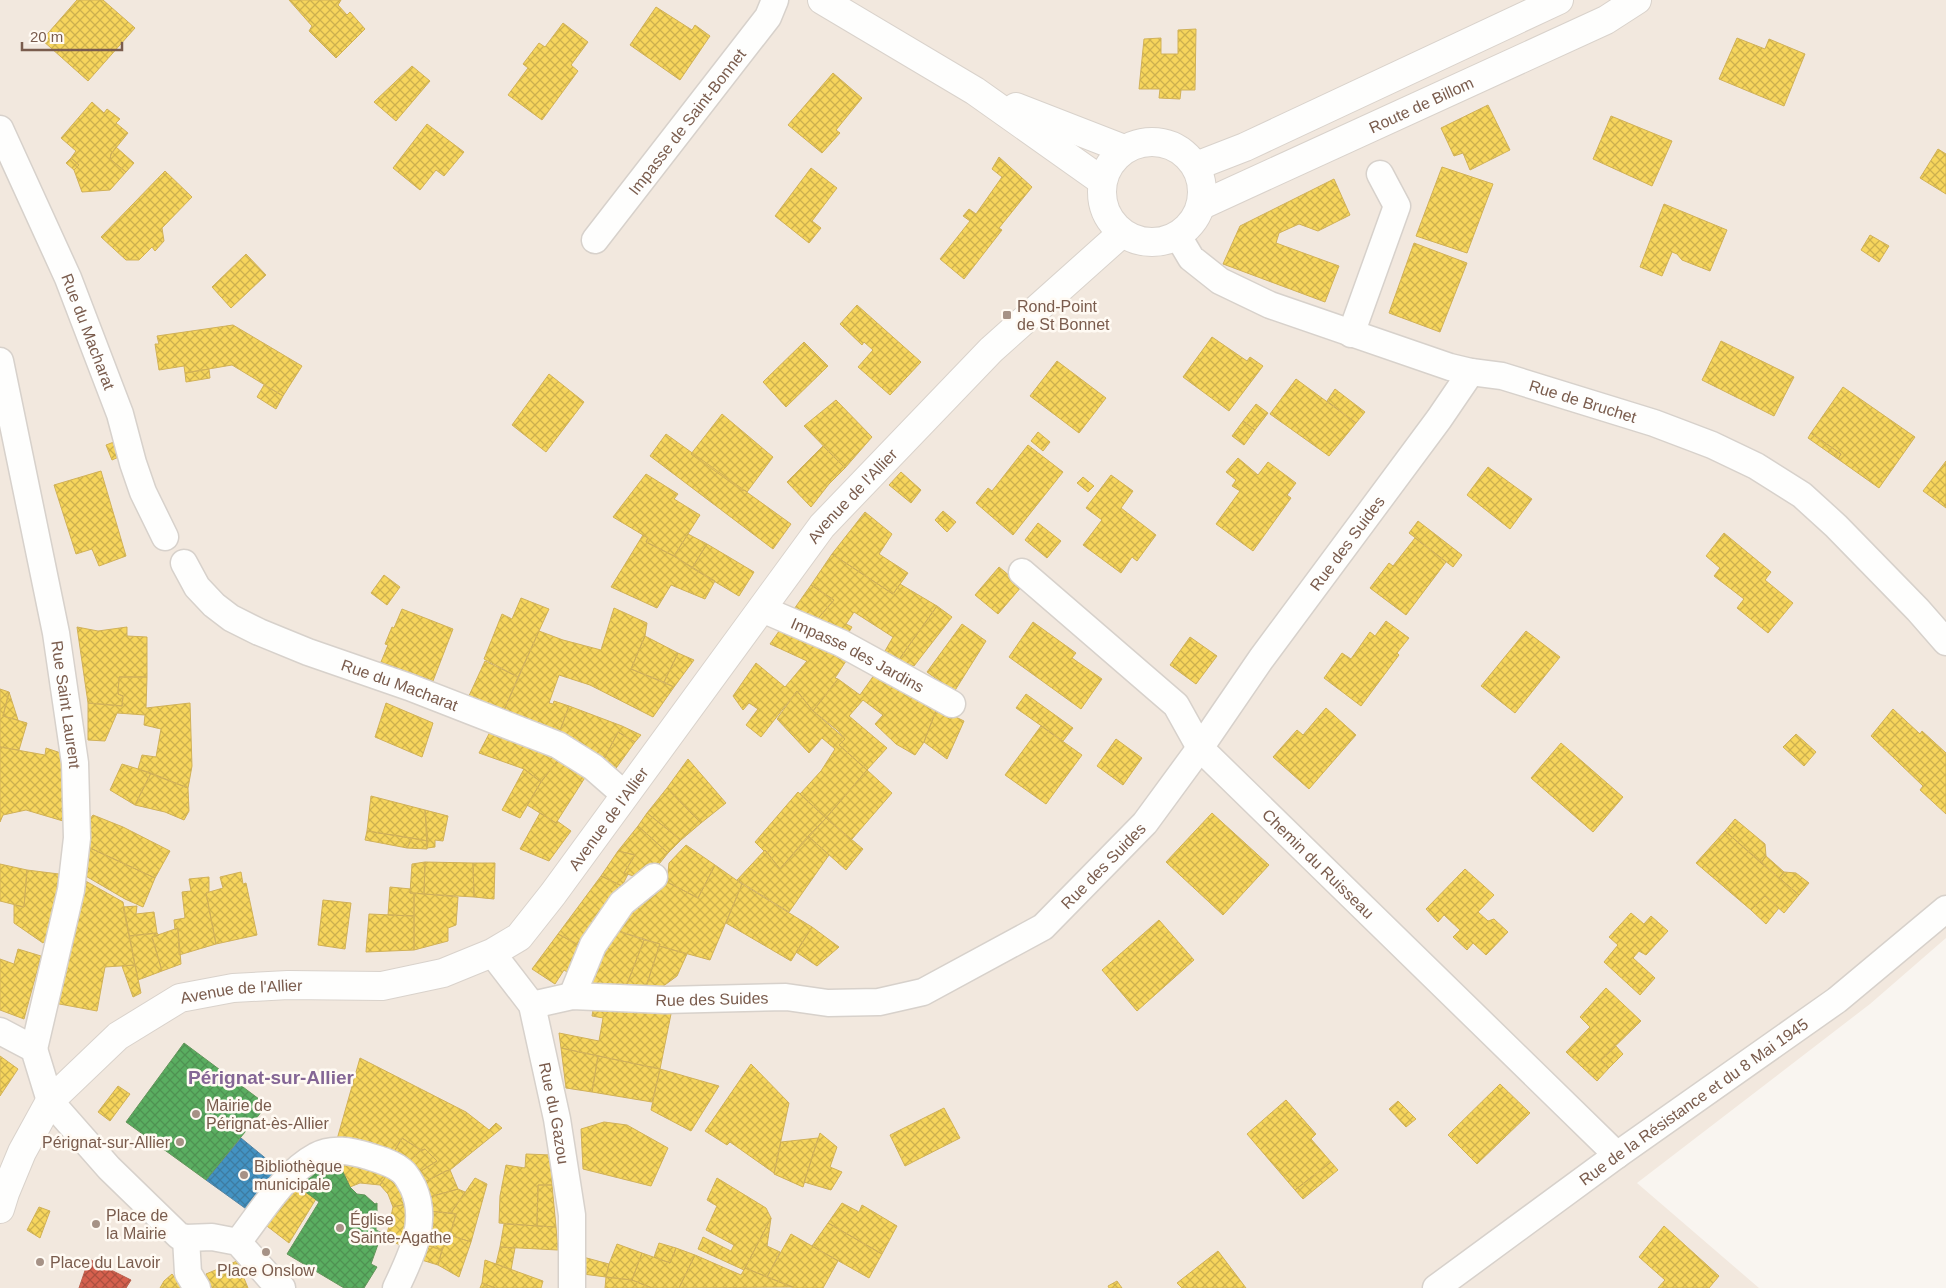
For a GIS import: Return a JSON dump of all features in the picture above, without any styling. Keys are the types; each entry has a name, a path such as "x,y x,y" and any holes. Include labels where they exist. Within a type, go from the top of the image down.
{"main road":[{"path":"822,0 975,91 1102,181"},
{"path":"1196,166 1245,148 1559,0"},
{"name":"Route de Billom","path":"1202,205 1606,20 1638,0"},
{"path":"975,91 1124,149"},
{"path":"1142,141 1163,142 1183,150 1196,166 1203,184 1202,205 1193,222 1178,236 1158,242 1139,241 1122,233 1109,218 1102,199 1102,181 1110,163 1124,149 1142,141"},
{"name":"Avenue de l'Allier","path":"0,1209 4,1193 22,1152 50,1101 118,1036 180,998 233,988 288,985 382,986 443,973 492,953 519,937 553,894 822,526 991,350 1122,233"}],"street":[{"name":"Impasse de Saint-Bonnet","path":"595,240 768,17 775,0"},
{"name":"Rue du Macharat","path":"0,129 68,278 120,414 143,492 166,538"},
{"path":"1351,334 1397,206 1380,174"},
{"name":"Rue de Bruchet","path":"1178,236 1191,258 1220,281 1270,305 1351,334 1471,372 1502,376 1654,423 1712,444 1756,466 1802,494 1918,610 1946,642"},
{"name":"Rue Saint Laurent","path":"0,361 56,633 75,764 77,838 71,890 34,1049"},
{"name":"Rue des Suides","path":"532,1005 572,996 665,1000 786,997 828,1003 879,1002 923,992 1043,927 1144,823 1200,748 1261,659 1439,419 1471,372"},
{"name":"Rue du Macharat","path":"184,563 197,587 214,605 231,618 308,652 410,687 558,745 593,767 625,796"},
{"name":"Chemin du Ruisseau","path":"1022,572 1176,705 1200,748 1617,1154"},
{"name":"Impasse des Jardins","path":"762,609 841,643 952,704"},
{"path":"572,996 593,945 622,903 654,877"},
{"name":"Rue de la Résistance et du 8 Mai 1945","path":"1436,1288 1617,1154 1837,1000 1946,909"},
{"name":"Rue du Gazou","path":"492,953 532,1005 557,1119 572,1215 572,1288"},
{"path":"0,1030 34,1049 50,1101 109,1168 179,1236 186,1238 212,1237 238,1242 270,1278 282,1288"},
{"path":"238,1242 293,1172 317,1155 334,1149 364,1155 393,1165 404,1172 419,1200 420,1213 413,1253 396,1288"},
{"path":"186,1238 188,1273 196,1288"}],"shaded area":[{"path":"0,0 1946,0 1946,938 1870,1004 1637,1183 1759,1288 0,1288"}],"building: Logements":[{"path":"77,0 103,0 135,28 88,81 42,40"},
{"path":"289,0 341,0 338,5 347,15 350,12 365,29 336,58 309,31 312,26"},
{"path":"656,7 692,30 695,25 710,36 680,80 630,45"},
{"path":"563,23 588,42 571,65 578,71 542,120 508,95 528,68 523,64 539,43 545,47"},
{"path":"1196,29 1195,90 1181,90 1180,99 1159,98 1160,89 1139,89 1144,39 1161,38 1161,54 1178,54 1178,30"},
{"path":"1737,38 1765,49 1769,39 1805,54 1784,106 1719,79"},
{"path":"412,66 430,81 396,121 374,102"},
{"path":"833,73 862,98 836,130 840,133 822,153 788,125"},
{"path":"92,102 104,113 107,109 120,119 116,123 128,133 111,154 110,159 126,172 110,190 82,192 74,170 79,165 71,158 76,151 61,138"},
{"path":"1488,105 1510,150 1470,170 1463,153 1454,156 1441,128"},
{"path":"1611,116 1672,141 1652,186 1593,159"},
{"path":"427,124 464,152 444,176 436,170 420,190 393,168"},
{"path":"116,147 134,163 126,172 110,159"},
{"path":"1938,149 1946,154 1946,194 1920,178"},
{"path":"999,157 1032,187 999,228 1002,230 964,279 940,259 970,221 963,216 969,209 976,214 1002,177 992,169"},
{"path":"71,158 79,165 74,170 66,163"},
{"path":"1442,167 1493,184 1467,253 1416,236"},
{"path":"811,168 837,188 812,221 821,228 809,243 775,216"},
{"path":"165,171 192,197 162,228 164,241 155,251 152,247 139,260 126,260 101,237"},
{"path":"1334,179 1350,215 1318,231 1299,224 1279,233 1276,243 1339,266 1325,302 1223,264 1240,226"},
{"path":"1664,204 1727,230 1710,271 1682,260 1677,254 1672,252 1662,276 1640,267"},
{"path":"1870,235 1889,246 1879,262 1861,250"},
{"path":"1414,243 1467,263 1440,332 1389,313"},
{"path":"246,254 266,275 231,308 212,287"},
{"path":"857,305 921,362 890,395 858,367 873,350 864,342 862,345 840,324"},
{"path":"233,325 302,366 283,396 232,365 185,373 184,366 159,370 155,344 159,344 157,336"},
{"path":"1212,337 1247,361 1250,357 1263,366 1229,411 1183,377"},
{"path":"1721,341 1794,377 1774,416 1702,380"},
{"path":"804,342 828,366 786,407 763,382"},
{"path":"1057,361 1106,398 1079,433 1030,396"},
{"path":"209,369 210,378 186,382 185,373"},
{"path":"549,374 584,402 546,452 512,425"},
{"path":"1296,379 1356,423 1329,456 1270,414"},
{"path":"264,385 283,396 276,409 257,397"},
{"path":"1843,387 1915,437 1879,488 1838,459 1841,454 1811,433"},
{"path":"1335,389 1365,412 1356,423 1327,401"},
{"path":"836,400 872,437 845,468 804,426"},
{"path":"1256,404 1268,413 1255,430 1243,421"},
{"path":"722,414 773,457 747,492 691,454"},
{"path":"1243,421 1255,430 1244,445 1232,436"},
{"path":"1038,432 1050,442 1043,451 1031,441"},
{"path":"1811,433 1841,454 1838,459 1808,438"},
{"path":"666,434 791,524 773,549 650,456"},
{"path":"114,442 121,456 112,460 106,445"},
{"path":"1028,445 1063,472 1013,535 976,503 988,488 992,491"},
{"path":"823,446 845,468 829,484 811,507 787,482"},
{"path":"1238,458 1258,475 1268,462 1296,483 1287,495 1291,498 1253,551 1216,524 1240,491 1232,486 1236,480 1226,472"},
{"path":"1946,461 1946,508 1923,491"},
{"path":"1488,467 1532,499 1510,529 1467,495"},
{"path":"101,471 126,556 99,566 92,549 76,554 54,485"},
{"path":"901,472 921,490 911,503 889,485"},
{"path":"646,474 678,494 674,499 700,515 674,556 646,542 648,538 613,517"},
{"path":"1111,475 1133,491 1121,508 1156,535 1137,561 1132,557 1121,573 1083,545 1102,520 1086,508"},
{"path":"1083,477 1094,486 1088,492 1077,483"},
{"path":"943,511 956,522 947,532 935,520"},
{"path":"865,512 892,534 879,554 908,573 893,594 832,554"},
{"path":"1418,521 1462,555 1453,567 1409,533"},
{"path":"1038,523 1061,541 1047,558 1025,540"},
{"path":"1724,533 1771,572 1765,580 1793,603 1768,633 1737,608 1744,599 1714,576 1720,568 1706,556"},
{"path":"688,534 707,544 692,568 674,556"},
{"path":"643,535 648,538 646,542 674,556 715,581 705,599 671,585 657,608 611,587"},
{"path":"1415,538 1446,562 1406,615 1370,588 1389,563 1393,566"},
{"path":"707,544 754,572 739,596 692,568"},
{"path":"832,554 893,594 900,584 937,606 898,661 885,651 893,637 854,612 846,624 852,627 847,635 814,623 834,600 811,585"},
{"path":"999,567 1022,586 998,614 975,595"},
{"path":"384,575 400,587 387,605 371,593"},
{"path":"811,585 834,600 814,623 792,612"},
{"path":"521,598 549,609 518,677 484,659 502,614 512,619"},
{"path":"937,606 952,617 914,666 898,661"},
{"path":"614,608 647,623 645,636 631,669 674,687 653,717 590,685 559,675 549,703 553,704 554,701 569,706 558,736 502,715 539,631 563,640 601,650"},
{"path":"402,609 453,629 433,681 381,662 388,645 385,644"},
{"path":"1386,621 1409,638 1397,653 1399,655 1361,706 1324,678 1342,653 1351,659 1370,632 1375,636"},
{"path":"1033,622 1076,653 1072,658 1102,679 1081,709 1009,657"},
{"path":"962,624 986,641 954,692 927,672"},
{"path":"77,627 98,631 127,627 127,636 147,637 147,677 119,677 118,694 123,696 122,706 88,703"},
{"path":"782,627 833,649 846,661 835,678 838,679 813,711 797,691 761,737 746,725 758,709 749,703 743,710 733,696 756,663 785,687 807,661 770,644"},
{"path":"1526,631 1560,657 1515,713 1481,686"},
{"path":"645,636 678,653 664,682 631,669"},
{"path":"1190,637 1217,656 1196,684 1170,665"},
{"path":"678,653 694,660 674,687 664,682"},
{"path":"485,661 518,677 502,715 468,698"},
{"path":"877,671 923,703 937,708 924,742 915,755 896,744 875,724 883,715 863,700 849,716 887,748 867,770 839,745 845,739 837,730 813,711 838,679 860,695"},
{"path":"119,677 147,677 146,708 190,703 192,766 188,788 138,769 142,755 156,757 161,729 144,725 145,715 117,713 105,741 88,740 88,703 122,706 123,696 118,694"},
{"path":"0,689 9,692 3,716 27,723 19,750 0,747"},
{"path":"797,691 813,711 845,739 839,745 867,770 826,818 800,794 821,771 835,749 822,738 809,753 777,719"},
{"path":"9,692 18,720 3,716"},
{"path":"1026,694 1073,728 1063,741 1016,708"},
{"path":"386,703 433,723 422,757 375,737"},
{"path":"569,706 641,735 635,742 618,732 602,763 574,739 558,736"},
{"path":"937,708 964,721 947,759 924,742"},
{"path":"1326,708 1356,735 1309,789 1273,757 1297,730 1303,735"},
{"path":"1893,709 1920,734 1922,731 1946,753 1946,814 1920,790 1923,786 1871,736"},
{"path":"1041,726 1082,755 1046,804 1005,775"},
{"path":"491,730 536,748 558,760 541,782 524,769 479,753"},
{"path":"618,732 635,742 614,771 602,763"},
{"path":"1796,734 1816,752 1804,766 1783,747"},
{"path":"1116,739 1142,758 1123,785 1097,766"},
{"path":"1561,743 1623,797 1593,832 1531,778"},
{"path":"0,747 45,755 46,748 67,755 63,821 26,810 3,815 0,822"},
{"path":"688,759 726,803 701,823 667,788"},
{"path":"558,760 586,776 556,823 527,805 541,782"},
{"path":"122,764 151,773 135,805 110,790"},
{"path":"524,769 541,782 520,818 502,810"},
{"path":"867,770 892,793 850,839 826,818"},
{"path":"151,773 188,788 189,811 184,820 165,812 135,805"},
{"path":"667,788 701,823 681,840 647,813"},
{"path":"798,792 826,818 780,869 765,850 755,842"},
{"path":"371,796 425,810 428,841 367,831"},
{"path":"425,810 448,816 443,841 435,840 435,847 427,848"},
{"path":"540,813 556,823 557,821 571,831 549,861 520,849"},
{"path":"647,813 681,840 668,853 638,826"},
{"path":"1212,813 1269,865 1223,915 1166,862"},
{"path":"93,815 123,827 170,851 155,878 88,847 90,819"},
{"path":"826,818 863,849 846,870 808,836"},
{"path":"1735,819 1765,844 1766,856 1761,863 1725,831"},
{"path":"638,826 668,853 646,880 624,873 635,855 618,851"},
{"path":"367,831 412,838 407,848 365,840"},
{"path":"1725,831 1799,895 1784,913 1765,896 1751,910 1696,863"},
{"path":"808,836 829,855 789,912 737,880 765,850 780,869"},
{"path":"412,838 428,841 427,849 407,848"},
{"path":"686,845 715,865 698,898 667,882 669,863"},
{"path":"88,847 155,878 143,907 125,899 84,875"},
{"path":"618,851 635,855 624,873 628,874 622,886 601,876"},
{"path":"1766,856 1784,872 1779,878 1761,863"},
{"path":"425,862 473,863 474,897 424,894"},
{"path":"425,862 424,894 410,893 412,864"},
{"path":"473,863 495,863 494,899 474,897"},
{"path":"0,864 27,870 24,907 0,901"},
{"path":"715,865 742,884 710,960 659,946 660,944 612,929 645,895 667,882 698,898"},
{"path":"1465,869 1494,895 1478,912 1488,921 1494,919 1508,932 1486,955 1473,943 1467,950 1453,937 1460,930 1444,915 1438,922 1426,909"},
{"path":"27,870 59,874 51,933 43,943 14,923 14,905 24,907"},
{"path":"241,872 243,884 246,883 257,935 216,944 206,893 223,888 220,877"},
{"path":"1784,872 1796,873 1809,883 1799,895 1779,878"},
{"path":"601,876 622,886 586,949 558,934"},
{"path":"209,877 209,892 206,893 216,944 179,955 178,928 175,930 174,920 185,918 182,892 191,891 189,879"},
{"path":"82,879 123,902 135,965 105,967 97,1011 54,1003"},
{"path":"742,884 812,927 791,961 726,923"},
{"path":"390,887 411,889 410,893 414,893 414,916 388,915"},
{"path":"414,893 458,897 456,925 448,928 448,941 414,950"},
{"path":"1765,896 1779,908 1766,924 1751,910"},
{"path":"323,900 351,903 345,949 318,945"},
{"path":"137,906 136,914 154,912 157,933 129,936 123,907"},
{"path":"1631,913 1644,924 1651,916 1668,931 1646,955 1639,951 1633,958 1655,978 1640,995 1604,962 1618,945 1609,937"},
{"path":"369,914 414,916 414,950 366,952"},
{"path":"1159,920 1194,960 1137,1011 1102,970"},
{"path":"812,927 839,947 817,966 796,952"},
{"path":"178,928 181,964 162,971 152,937"},
{"path":"612,929 644,940 624,992 584,983"},
{"path":"157,933 159,935 152,937 162,971 138,980 129,936"},
{"path":"558,934 586,949 572,975 564,970 555,984 532,969"},
{"path":"644,940 660,944 645,990 624,992"},
{"path":"659,946 687,954 677,976 658,990 645,990"},
{"path":"18,949 41,956 24,1019 0,1010 0,959 14,964"},
{"path":"135,965 141,993 133,997 122,966"},
{"path":"1606,988 1641,1021 1601,1060 1609,1068 1597,1081 1566,1052 1590,1027 1580,1017"},
{"path":"672,1009 660,1069 561,1048 559,1033 599,1041 603,1018 592,1016 593,1010"},
{"path":"1616,1046 1623,1054 1609,1068 1601,1060"},
{"path":"561,1048 598,1056 592,1092 566,1088"},
{"path":"0,1056 18,1069 0,1096"},
{"path":"598,1056 660,1069 652,1102 592,1092"},
{"path":"360,1058 466,1112 489,1130 496,1123 502,1128 450,1170 419,1185 413,1176 437,1161 425,1149 422,1151 402,1138 390,1159 336,1143"},
{"path":"751,1064 789,1103 774,1173 730,1142 727,1145 705,1131"},
{"path":"660,1069 719,1086 691,1131 651,1110"},
{"path":"1500,1084 1530,1113 1477,1164 1448,1135"},
{"path":"118,1086 130,1094 110,1121 98,1112"},
{"path":"1286,1100 1316,1134 1311,1139 1331,1162 1295,1190 1247,1134"},
{"path":"1398,1101 1416,1119 1406,1127 1389,1109"},
{"path":"944,1108 960,1138 905,1166 890,1135"},
{"path":"604,1122 627,1125 668,1148 651,1186 583,1169 581,1129"},
{"path":"820,1133 837,1147 830,1167 842,1172 831,1190 804,1182"},
{"path":"402,1138 421,1150 405,1165 390,1159"},
{"path":"818,1138 803,1187 774,1174 781,1142"},
{"path":"425,1149 437,1161 413,1176 405,1165 421,1150"},
{"path":"526,1154 551,1155 552,1185 538,1185 537,1226 499,1223 500,1196 506,1165 525,1168"},
{"path":"354,1159 391,1169 380,1185 360,1183 350,1187 342,1170 327,1175 316,1166"},
{"path":"1331,1162 1338,1170 1303,1199 1295,1190"},
{"path":"391,1169 416,1202 393,1207 388,1194 380,1185"},
{"path":"450,1170 458,1189 426,1198 419,1185"},
{"path":"475,1178 487,1184 471,1242 450,1235 456,1214 451,1213"},
{"path":"717,1178 766,1208 771,1218 744,1270 698,1249 703,1237 731,1251 734,1245 706,1230 717,1206 707,1200"},
{"path":"295,1184 316,1199 289,1243 263,1223"},
{"path":"538,1185 552,1185 556,1227 537,1226"},
{"path":"458,1189 465,1192 451,1213 428,1211 426,1198"},
{"path":"416,1202 410,1249 386,1239 393,1207"},
{"path":"842,1203 859,1212 862,1205 897,1226 882,1254 828,1223"},
{"path":"39,1207 50,1211 40,1238 27,1230"},
{"path":"428,1211 456,1214 450,1235 425,1229"},
{"path":"771,1218 767,1246 780,1252 767,1277 745,1268"},
{"path":"828,1223 882,1254 869,1278 812,1246"},
{"path":"504,1224 556,1227 558,1250 500,1247"},
{"path":"1664,1226 1719,1276 1709,1288 1658,1288 1665,1280 1639,1257"},
{"path":"424,1229 450,1235 442,1250 419,1243"},
{"path":"791,1234 838,1261 823,1288 794,1288 767,1277"},
{"path":"450,1235 471,1242 459,1277 438,1265 442,1250"},
{"path":"419,1243 442,1250 438,1265 415,1258"},
{"path":"659,1243 676,1248 670,1263 654,1257"},
{"path":"617,1244 642,1253 632,1280 606,1277"},
{"path":"500,1247 515,1248 511,1270 496,1264"},
{"path":"676,1248 695,1255 679,1288 652,1288 632,1280 642,1253 670,1263"},
{"path":"1218,1251 1246,1288 1182,1288 1177,1283"},
{"path":"695,1255 741,1275 745,1268 793,1287 679,1288"},
{"path":"583,1257 609,1264 606,1277 583,1274"},
{"path":"485,1260 543,1281 541,1288 495,1288 482,1283"},
{"path":"237,1261 248,1288 212,1288 206,1274"},
{"path":"172,1274 183,1288 160,1288 164,1281"},
{"path":"606,1277 632,1280 652,1288 605,1288"},
{"path":"1117,1281 1122,1288 1109,1288 1108,1286"},
{"path":"482,1283 495,1288 480,1288"}],"building: Commerces":[{"path":"89,1259 131,1280 126,1288 79,1288"}],"building: Écoles":[{"name":"Bibliothèque municipale","path":"241,1138 281,1171 249,1211 206,1180"}],"building: Public":[{"name":"Mairie de Pérignat-ès-Allier","path":"184,1043 267,1105 206,1180 126,1122"},
{"name":"Église Sainte-Agathe","path":"316,1166 327,1175 342,1170 350,1187 357,1194 365,1195 375,1204 377,1203 377,1212 372,1224 376,1226 376,1230 382,1233 371,1264 377,1267 364,1288 344,1288 287,1254 319,1202 295,1184"}],"place":[{"name":"Rond-Point de St Bonnet","path":"1007,315"},
{"name":"Mairie de Pérignat-ès-Allier","path":"196,1114"},
{"name":"Pérignat-sur-Allier","path":"180,1142"},
{"name":"Bibliothèque municipale","path":"244,1175"},
{"name":"Place de la Mairie","path":"96,1224"},
{"name":"Église Sainte-Agathe","path":"340,1228"},
{"name":"Place Onslow","path":"266,1252"},
{"name":"Place du Lavoir","path":"40,1262"}],"district":[{"name":"Pérignat-sur-Allier","path":"271,1077"}]}
